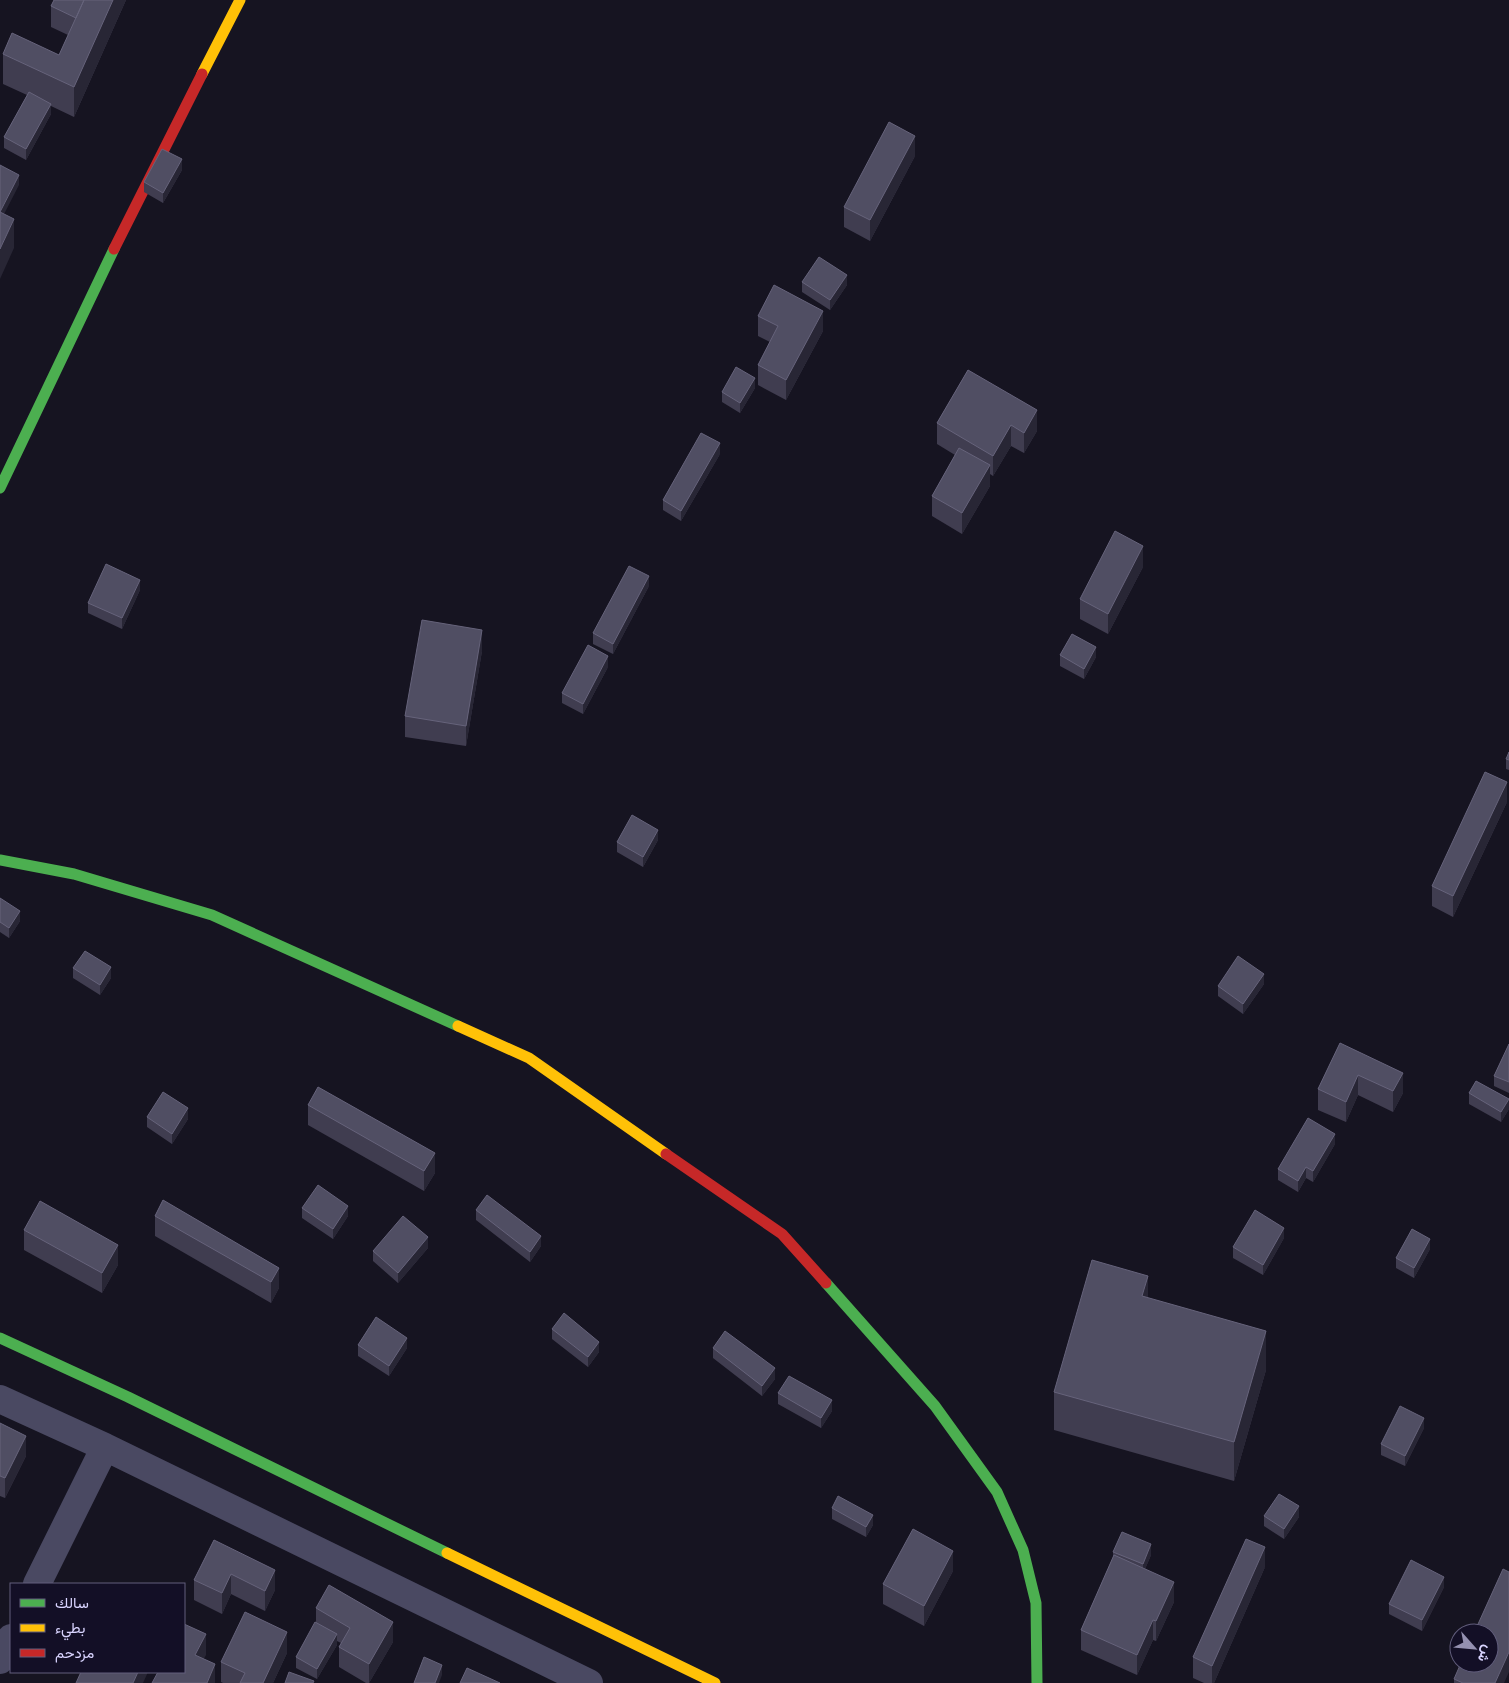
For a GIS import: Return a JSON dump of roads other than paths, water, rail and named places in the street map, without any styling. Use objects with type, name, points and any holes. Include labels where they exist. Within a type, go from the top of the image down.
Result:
[{"type":"street","points":[[0,488],[134,206],[240,0]]},
{"type":"street","points":[[0,860],[74,874],[212,915],[529,1058],[782,1234],[935,1406],[996,1492],[1023,1550],[1036,1603],[1036,1683]]},
{"type":"street","points":[[0,1338],[137,1401],[715,1683]]},
{"type":"street","points":[[0,1399],[105,1447],[589,1683]]},
{"type":"street","points":[[38,1583],[105,1447]]},
{"type":"street","points":[[0,1660],[10,1640]]}]
